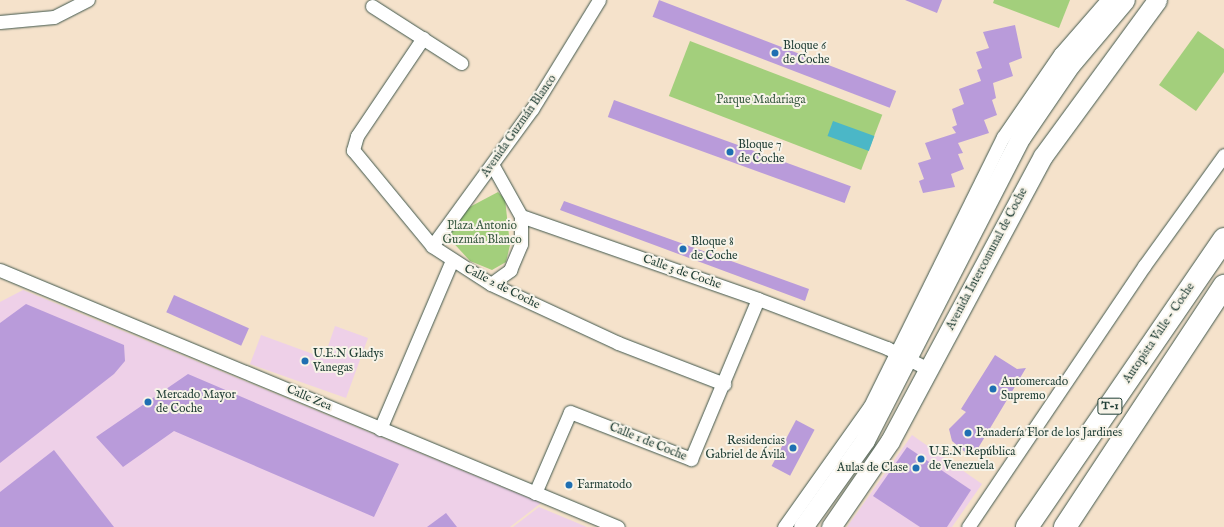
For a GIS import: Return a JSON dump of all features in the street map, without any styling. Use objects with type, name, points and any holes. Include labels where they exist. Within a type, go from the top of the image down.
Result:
[{"type":"highway","name":"Autopista Valle - Coche","points":[[1027,527],[1224,239]]},
{"type":"highway","name":"T-1","points":[[1065,527],[1224,286]]},
{"type":"main road","name":"Avenida Intercomunal de Coche","points":[[803,527],[840,478],[902,356],[1021,137],[1070,65],[1125,0]]},
{"type":"main road","name":"Avenida Intercomunal de Coche","points":[[831,527],[890,441],[930,370],[988,254],[1043,156],[1157,0]]},
{"type":"main road","points":[[875,408],[902,356]]},
{"type":"street","points":[[0,22],[54,16],[88,0]]},
{"type":"street","name":"Avenida Guzmán Blanco","points":[[432,246],[493,166],[553,77],[599,0]]},
{"type":"street","name":"Avenida Intercomunal de Coche","points":[[902,356],[1003,137],[1060,54],[1107,0]]},
{"type":"street","points":[[372,6],[461,63]]},
{"type":"street","name":"Calle 2 de Coche","points":[[423,38],[357,136],[353,150],[432,246],[491,284],[618,343],[724,384]]},
{"type":"street","points":[[968,527],[1144,266],[1224,155]]},
{"type":"street","points":[[491,284],[510,270],[521,244],[520,216],[493,166]]},
{"type":"street","name":"Calle 3 de Coche","points":[[520,216],[758,299],[902,356],[930,370]]},
{"type":"street","points":[[380,429],[452,260]]},
{"type":"street","name":"Calle Zea","points":[[0,270],[618,527]]},
{"type":"street","name":"Calle 1 de Coche","points":[[534,493],[570,412],[692,460],[758,299]]},
{"type":"street","name":"Avenida Intercomunal de Coche","points":[[784,527],[875,408]]},
{"type":"shaded area","name":"Mercado Mayor de Coche","points":[[23,290],[541,503],[510,527],[0,527],[0,302]]},
{"type":"shaded area","name":"U.E.N Gladys Vanegas","points":[[335,326],[368,338],[346,398],[250,364],[261,335],[324,358]]},
{"type":"shaded area","name":"U.E.N República de Venezuela","points":[[912,435],[982,484],[952,527],[847,527]]},
{"type":"shaded area","points":[[539,507],[587,527],[513,527]]},
{"type":"green space","points":[[994,0],[1070,0],[1059,28],[993,3]]},
{"type":"green space","points":[[1198,31],[1224,49],[1224,72],[1196,111],[1159,85]]},
{"type":"green space","name":"Parque Madariaga","points":[[690,41],[882,115],[861,170],[669,96]]},
{"type":"green space","name":"Plaza Antonio Guzmán Blanco","points":[[498,192],[505,199],[510,245],[506,262],[492,270],[470,261],[448,237],[464,210]]},
{"type":"water","points":[[833,121],[874,136],[869,151],[828,136]]},
{"type":"building","name":"Bloque 6 de Coche","points":[[659,0],[896,91],[890,108],[653,17]]},
{"type":"building","points":[[905,0],[942,0],[937,13]]},
{"type":"building","points":[[1015,25],[1022,58],[1009,63],[1013,76],[993,83],[996,98],[992,100],[997,115],[984,120],[989,133],[958,143],[963,153],[958,154],[964,169],[951,174],[955,187],[923,193],[919,181],[924,179],[918,163],[931,159],[925,143],[956,133],[952,127],[957,125],[952,109],[964,104],[959,89],[981,81],[977,70],[982,68],[976,52],[989,48],[983,32]]},
{"type":"building","name":"Bloque 7 de Coche","points":[[614,100],[851,186],[845,203],[608,117]]},
{"type":"building","name":"Bloque 8 de Coche","points":[[564,201],[809,289],[805,301],[560,210]]},
{"type":"building","points":[[174,295],[249,328],[241,346],[166,312]]},
{"type":"building","points":[[26,304],[124,345],[125,361],[114,374],[0,463],[0,323]]},
{"type":"building","name":"Automercado Supremo","points":[[995,355],[1017,369],[1026,368],[977,450],[965,452],[952,441],[949,429],[966,412],[961,409]]},
{"type":"building","points":[[188,374],[399,464],[374,517],[174,431],[123,467],[96,437]]},
{"type":"building","name":"Residencias Gabriel de Ávila","points":[[796,420],[815,430],[790,476],[772,466]]},
{"type":"building","name":"U.E.N República de Venezuela","points":[[907,447],[971,490],[947,527],[920,527],[873,496]]},
{"type":"building","points":[[54,450],[114,527],[0,527],[0,492]]},
{"type":"building","points":[[446,513],[457,527],[427,527]]},
{"type":"place","name":"Bloque 6 de Coche","points":[[775,53]]},
{"type":"place","name":"Bloque 7 de Coche","points":[[730,152]]},
{"type":"place","name":"Bloque 8 de Coche","points":[[683,249]]},
{"type":"place","name":"U.E.N Gladys Vanegas","points":[[305,361]]},
{"type":"place","name":"Automercado Supremo","points":[[993,389]]},
{"type":"place","name":"Mercado Mayor de Coche","points":[[148,402]]},
{"type":"place","name":"Panadería Flor de los Jardines","points":[[968,433]]},
{"type":"place","name":"Residencias Gabriel de Ávila","points":[[793,448]]},
{"type":"place","name":"U.E.N República de Venezuela","points":[[921,459]]},
{"type":"place","name":"Aulas de Clase","points":[[916,468]]},
{"type":"place","name":"Farmatodo","points":[[569,485]]}]
